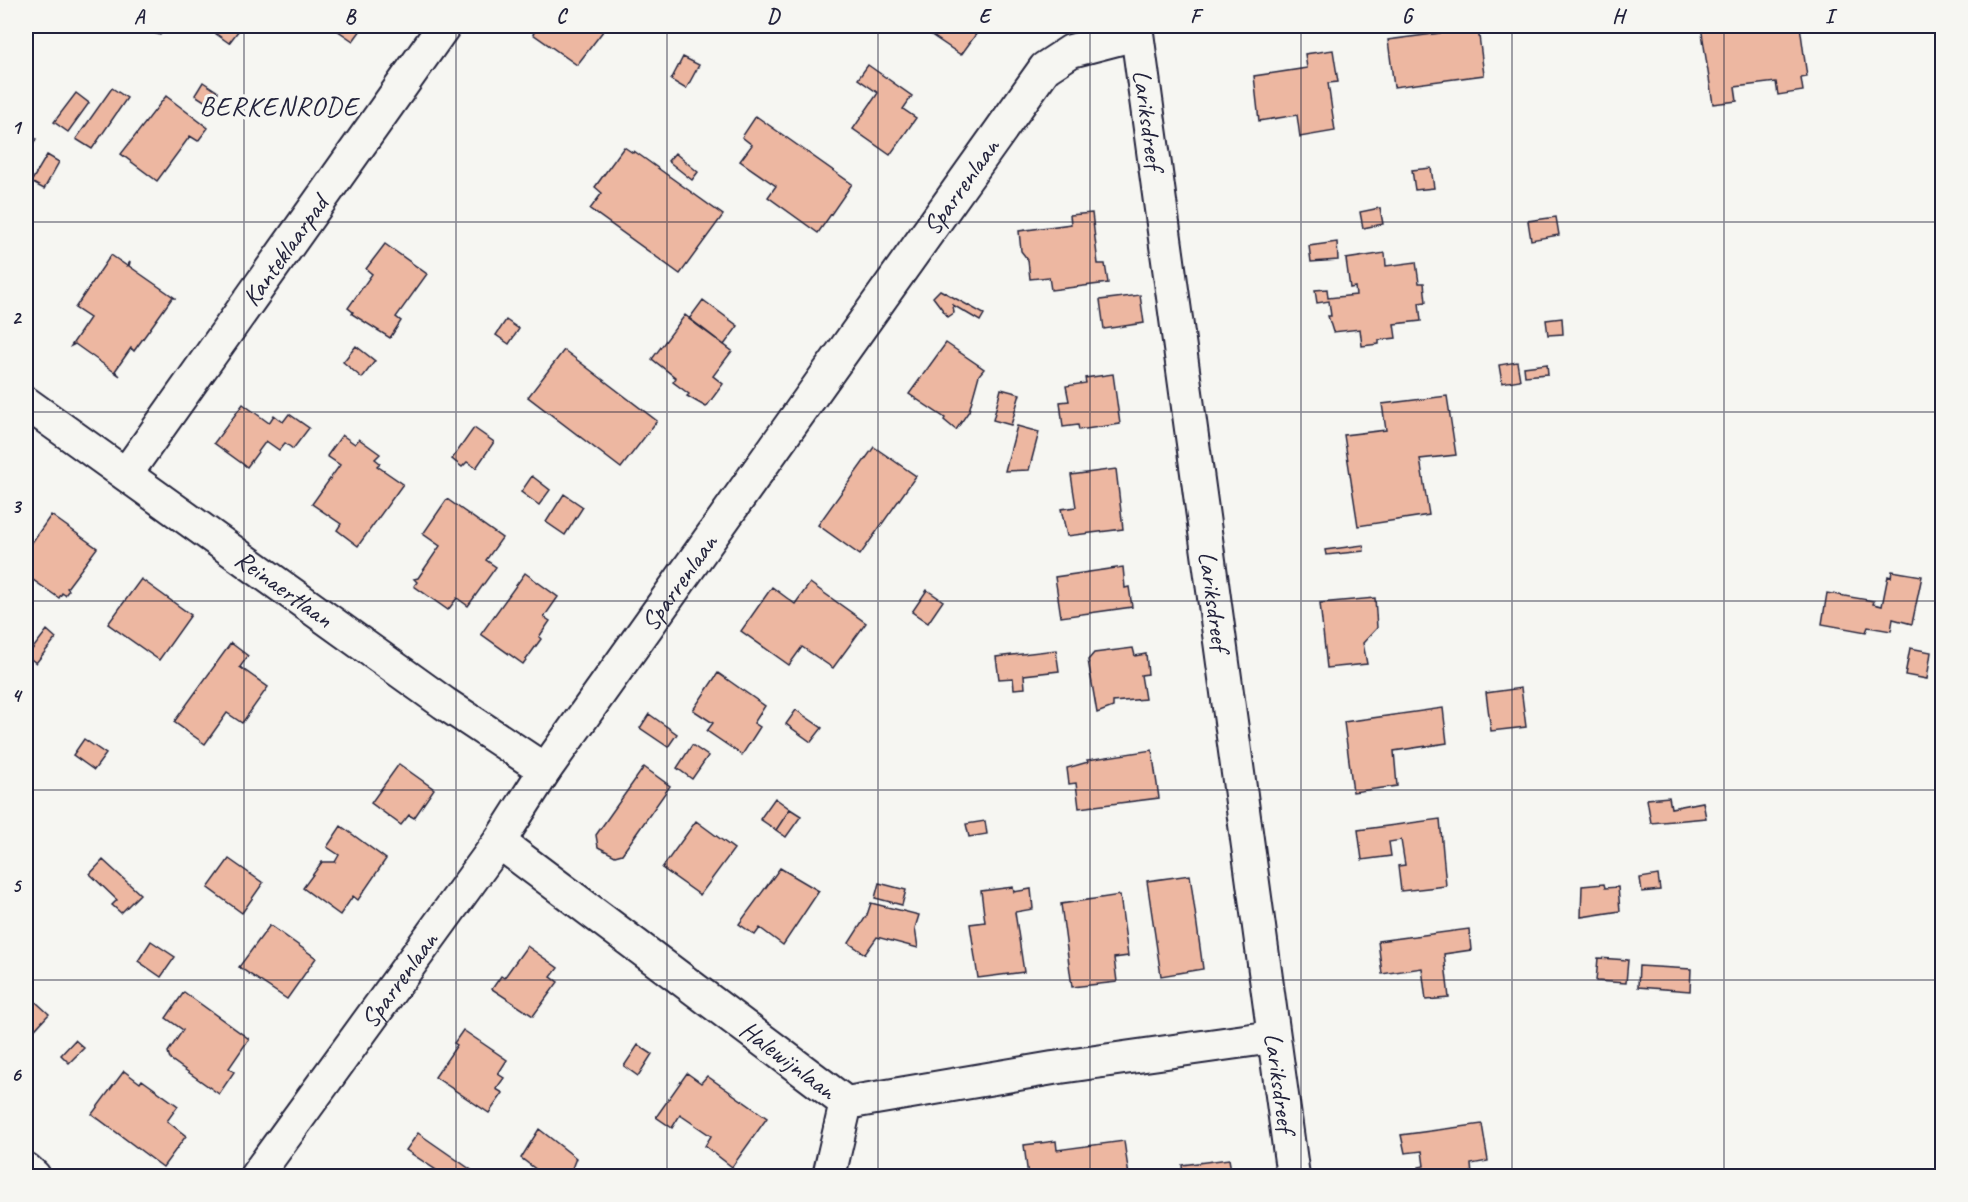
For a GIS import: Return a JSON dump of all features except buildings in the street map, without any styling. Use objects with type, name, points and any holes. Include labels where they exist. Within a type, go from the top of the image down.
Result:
[{"type":"street","name":"Kanteklaarpad","points":[[126,474],[444,26]]},
{"type":"street","name":"Sparrenlaan","points":[[256,1176],[499,842],[545,770],[1045,68],[1071,51],[1136,30]]},
{"type":"street","name":"Lariksdreef","points":[[1136,30],[1293,1176]]},
{"type":"street","name":"Reinaertlaan","points":[[26,403],[444,703],[545,770]]},
{"type":"street","name":"Halewijnlaan","points":[[499,842],[846,1103],[1053,1068],[1273,1037]]},
{"type":"street","points":[[829,1176],[846,1103]]},
{"type":"street","points":[[26,1169],[34,1176]]},
{"type":"district","name":"BERKENRODE","points":[[279,106]]}]
